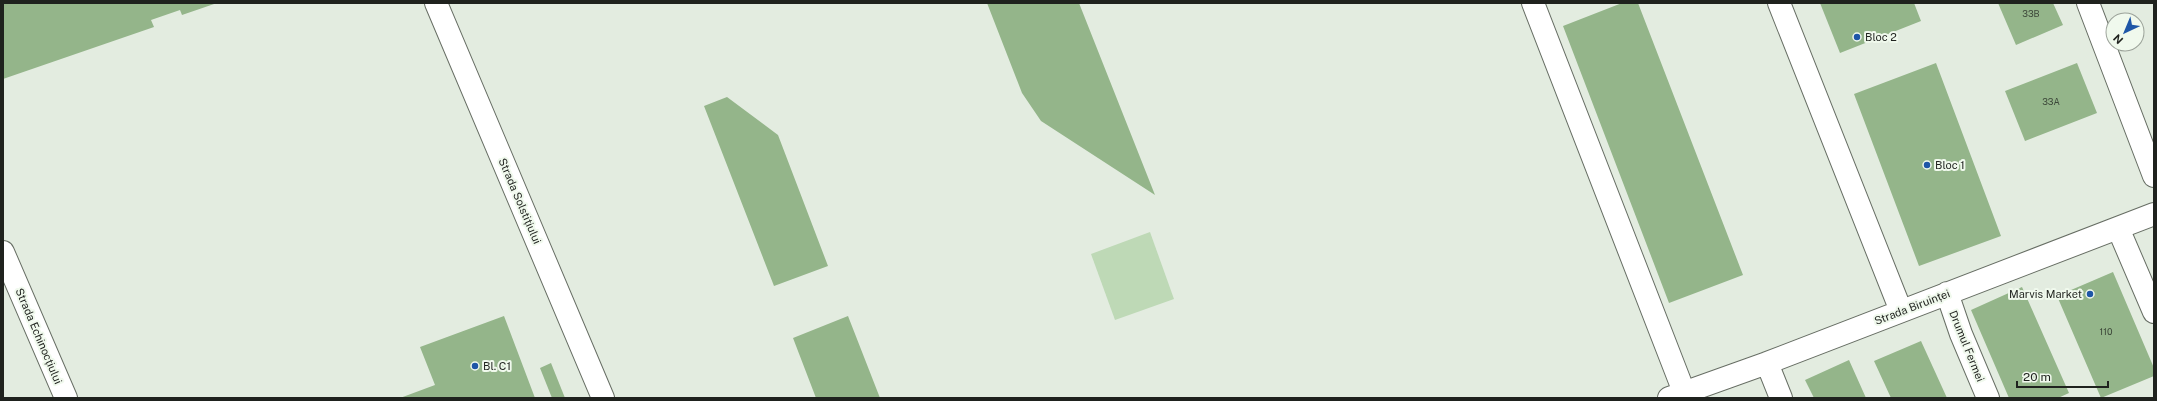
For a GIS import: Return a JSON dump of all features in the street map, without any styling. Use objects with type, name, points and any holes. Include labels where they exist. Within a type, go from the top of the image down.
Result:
[{"type":"street","name":"Strada Solstițiului","points":[[436,3],[604,398]]},
{"type":"street","points":[[1533,3],[1677,395]]},
{"type":"street","points":[[1779,3],[1901,311]]},
{"type":"street","points":[[2088,3],[2154,176]]},
{"type":"street","name":"Strada Biruinței","points":[[1677,395],[1767,363],[2154,214]]},
{"type":"street","points":[[2118,228],[2154,312]]},
{"type":"street","name":"Strada Echinocțiului","points":[[3,252],[66,398]]},
{"type":"street","name":"Drumul Fermei","points":[[1947,293],[1961,334],[1988,398]]},
{"type":"street","points":[[1767,363],[1781,398]]},
{"type":"green space","points":[[1150,232],[1174,299],[1115,320],[1091,254]]},
{"type":"building","points":[[3,3],[217,3],[182,15],[180,10],[151,20],[154,27],[3,79]]},
{"type":"building","points":[[987,3],[1079,3],[1155,195],[1041,121],[1022,93]]},
{"type":"building","points":[[1622,3],[1638,3],[1743,275],[1669,303],[1563,26]]},
{"type":"building","name":"Bloc 2","points":[[1820,3],[1914,3],[1921,21],[1840,53]]},
{"type":"building","points":[[1998,3],[2053,3],[2063,25],[2016,45]]},
{"type":"building","name":"Bloc 1","points":[[1936,63],[2001,236],[1919,266],[1854,94]]},
{"type":"building","points":[[2077,63],[2097,113],[2025,141],[2005,91]]},
{"type":"building","points":[[727,97],[778,135],[828,266],[774,286],[704,106]]},
{"type":"building","points":[[2113,272],[2154,368],[2154,376],[2101,398],[2057,296]]},
{"type":"building","points":[[2022,287],[2069,393],[2058,398],[2009,398],[1971,310]]},
{"type":"building","name":"Bl. C1","points":[[504,316],[535,398],[400,398],[435,385],[420,347]]},
{"type":"building","points":[[848,316],[880,398],[816,398],[793,338]]},
{"type":"building","points":[[1921,341],[1947,398],[1891,398],[1874,361]]},
{"type":"building","points":[[1849,360],[1866,398],[1814,398],[1805,380]]},
{"type":"building","points":[[551,363],[565,398],[552,398],[540,368]]},
{"type":"place","name":"Bloc 2","points":[[1857,37]]},
{"type":"place","name":"Bloc 1","points":[[1927,165]]},
{"type":"place","name":"Marvis Market","points":[[2090,294]]},
{"type":"place","name":"Bl. C1","points":[[475,366]]}]
